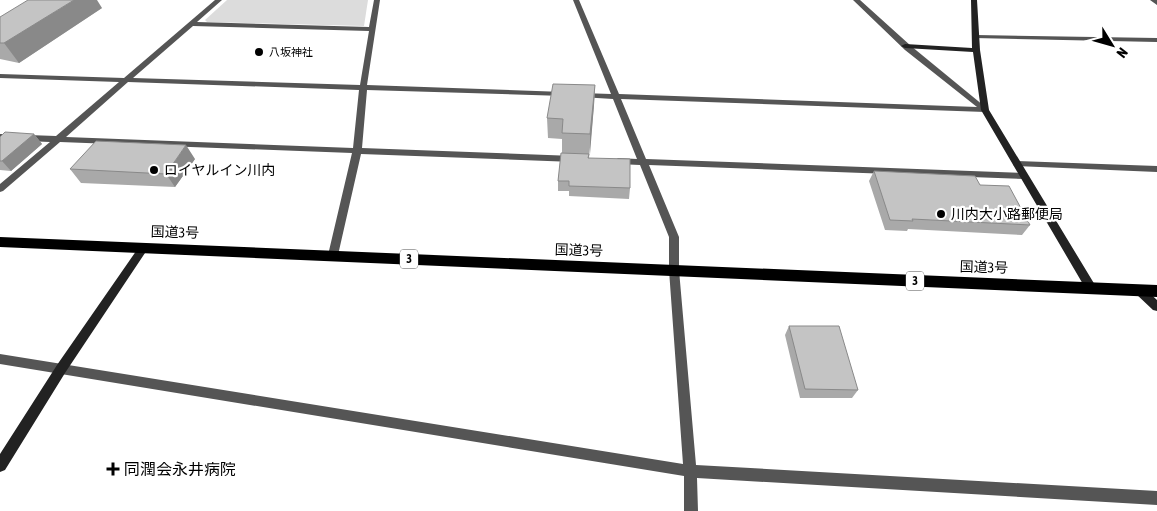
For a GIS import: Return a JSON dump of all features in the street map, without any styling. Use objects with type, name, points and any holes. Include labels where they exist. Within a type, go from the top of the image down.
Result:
[{"type":"highway","name":"国道3号","points":[[0,242],[1157,291]]},
{"type":"street","points":[[0,189],[219,0]]},
{"type":"street","points":[[333,255],[357,151],[362,89],[377,0]]},
{"type":"street","points":[[576,0],[674,237],[674,270],[690,471],[691,511]]},
{"type":"street","points":[[856,0],[906,47],[985,110],[1091,288]]},
{"type":"street","points":[[974,0],[976,50],[985,110]]},
{"type":"street","points":[[1153,0],[1157,3]]},
{"type":"street","points":[[190,24],[372,29]]},
{"type":"street","points":[[976,37],[1157,40]]},
{"type":"street","points":[[906,47],[976,50]]},
{"type":"street","points":[[0,76],[985,110]]},
{"type":"street","points":[[0,137],[584,160]]},
{"type":"street","points":[[604,160],[1024,176]]},
{"type":"street","points":[[1017,164],[1157,169]]},
{"type":"street","points":[[0,466],[61,369],[144,247]]},
{"type":"street","points":[[1138,290],[1157,307]]},
{"type":"street","points":[[0,360],[690,471],[1157,498]]},
{"type":"shaded area","points":[[227,0],[368,0],[364,26],[207,22],[205,20]]},
{"type":"building","points":[[28,0],[74,0],[4,43],[0,43],[0,17]]},
{"type":"building","points":[[553,84],[595,85],[590,134],[562,133],[563,119],[547,118]]},
{"type":"building","points":[[5,132],[34,134],[0,161],[0,137]]},
{"type":"building","points":[[96,141],[186,145],[166,174],[70,169]]},
{"type":"building","points":[[561,153],[589,154],[588,158],[630,159],[630,188],[569,186],[569,181],[558,181]]},
{"type":"building","points":[[874,171],[975,176],[980,185],[1009,186],[1030,225],[912,219],[913,221],[890,220]]},
{"type":"building","points":[[789,326],[839,326],[858,390],[805,389]]},
{"type":"place","name":"八坂神社","points":[[259,52]]},
{"type":"place","name":"ロイヤルイン川内","points":[[154,170]]},
{"type":"place","name":"川内大小路郵便局","points":[[941,214]]},
{"type":"place","name":"同潤会永井病院","points":[[113,469]]}]
